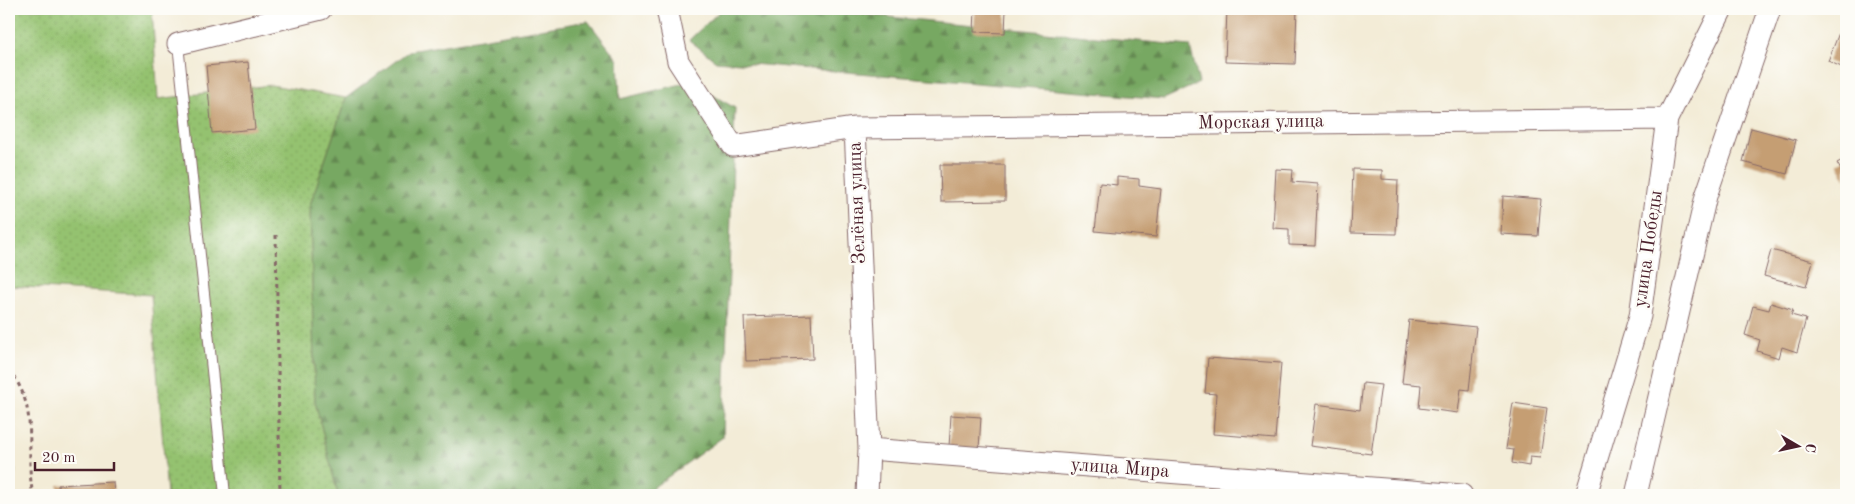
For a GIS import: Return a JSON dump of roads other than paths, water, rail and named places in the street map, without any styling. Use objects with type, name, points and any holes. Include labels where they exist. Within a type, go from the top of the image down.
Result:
[{"type":"street","points":[[178,44],[320,9]]},
{"type":"street","name":"Зелёная улица","points":[[667,9],[678,61],[733,146],[855,128],[869,449],[867,495]]},
{"type":"street","name":"улица Победы","points":[[1586,495],[1640,316],[1666,118],[1722,9]]},
{"type":"street","points":[[1636,495],[1706,196],[1770,9]]},
{"type":"street","name":"Морская улица","points":[[855,128],[1666,118]]},
{"type":"street","name":"улица Мира","points":[[869,449],[1462,495]]},
{"type":"lane","points":[[178,44],[225,495]]}]
